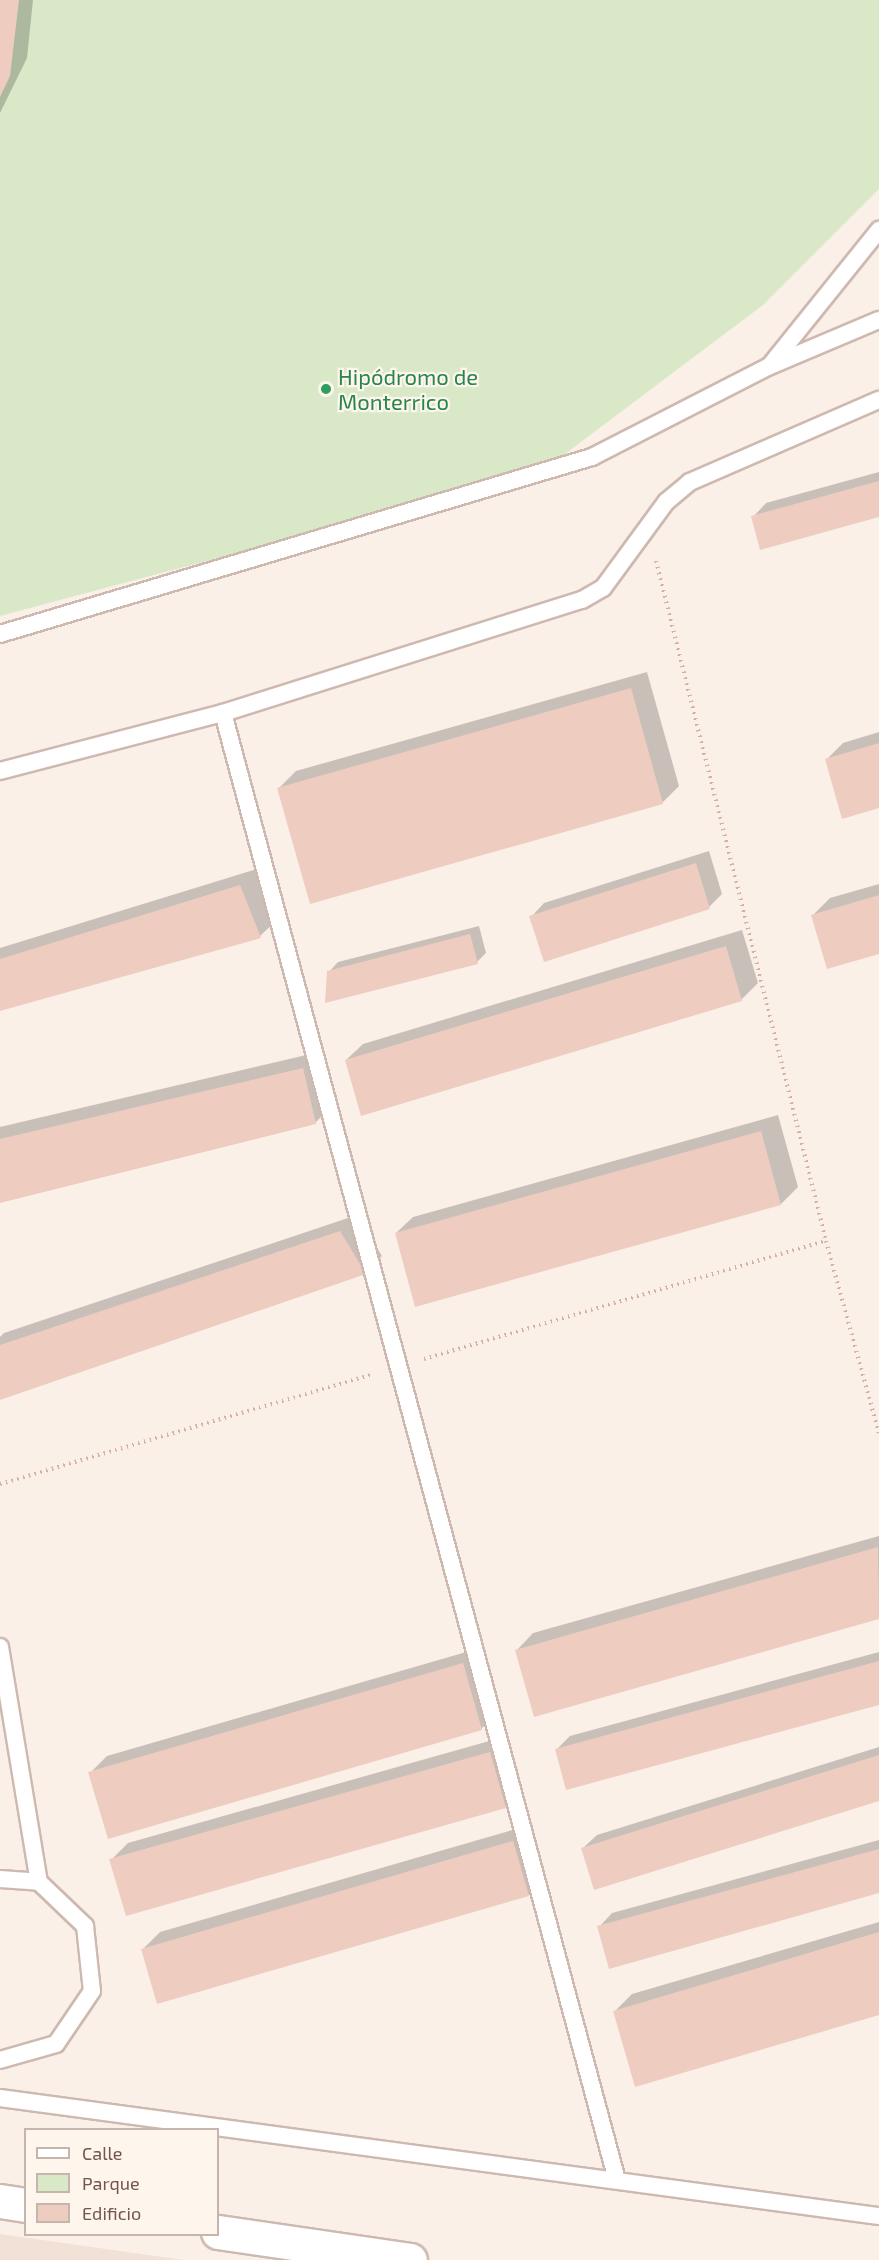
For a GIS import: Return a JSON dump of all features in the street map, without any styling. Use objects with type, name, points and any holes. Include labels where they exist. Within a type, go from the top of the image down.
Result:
[{"type":"street","points":[[0,2201],[24,2205]]},
{"type":"street","points":[[219,2232],[410,2260]]},
{"type":"lane","points":[[770,366],[879,230]]},
{"type":"lane","points":[[0,634],[592,458],[770,366],[879,320]]},
{"type":"lane","points":[[0,771],[223,713],[582,600],[603,588],[649,531],[666,502],[690,482],[879,400]]},
{"type":"lane","points":[[223,713],[617,2180]]},
{"type":"lane","points":[[0,1647],[39,1882],[85,1926],[92,1991],[56,2044],[0,2060]]},
{"type":"lane","points":[[0,1880],[39,1882]]},
{"type":"lane","points":[[0,2098],[879,2217]]},
{"type":"path","points":[[649,531],[825,1241],[879,1433]]},
{"type":"shaded area","points":[[0,2234],[184,2260],[0,2260]]},
{"type":"green space","name":"Hipódromo de Monterrico","points":[[0,0],[879,0],[879,189],[763,305],[541,472],[0,616]]},
{"type":"building","points":[[0,0],[19,0],[10,76],[0,97]]},
{"type":"building","points":[[879,481],[879,517],[760,550],[751,516]]},
{"type":"building","points":[[631,688],[663,804],[310,904],[277,788]]},
{"type":"building","points":[[879,743],[879,808],[842,819],[825,759]]},
{"type":"building","points":[[696,863],[710,909],[544,962],[529,916]]},
{"type":"building","points":[[240,885],[261,938],[0,1011],[0,959]]},
{"type":"building","points":[[879,895],[879,954],[827,969],[811,915]]},
{"type":"building","points":[[470,934],[478,964],[325,1003],[327,971]]},
{"type":"building","points":[[726,946],[742,1001],[361,1116],[345,1060]]},
{"type":"building","points":[[303,1068],[316,1124],[0,1203],[0,1139]]},
{"type":"building","points":[[761,1131],[781,1205],[415,1307],[395,1233]]},
{"type":"building","points":[[340,1231],[366,1274],[0,1400],[0,1345]]},
{"type":"building","points":[[878,1547],[879,1619],[534,1717],[515,1650]]},
{"type":"building","points":[[879,1661],[879,1705],[566,1790],[555,1749]]},
{"type":"building","points":[[463,1663],[482,1730],[108,1839],[88,1772]]},
{"type":"building","points":[[490,1752],[506,1808],[126,1916],[109,1859]]},
{"type":"building","points":[[879,1755],[879,1801],[594,1890],[581,1848]]},
{"type":"building","points":[[513,1841],[529,1896],[157,2004],[141,1949]]},
{"type":"building","points":[[879,1849],[879,1893],[609,1969],[597,1926]]},
{"type":"building","points":[[879,1932],[879,2015],[635,2087],[613,2011]]},
{"type":"place","name":"Hipódromo de Monterrico","points":[[326,389]]}]
